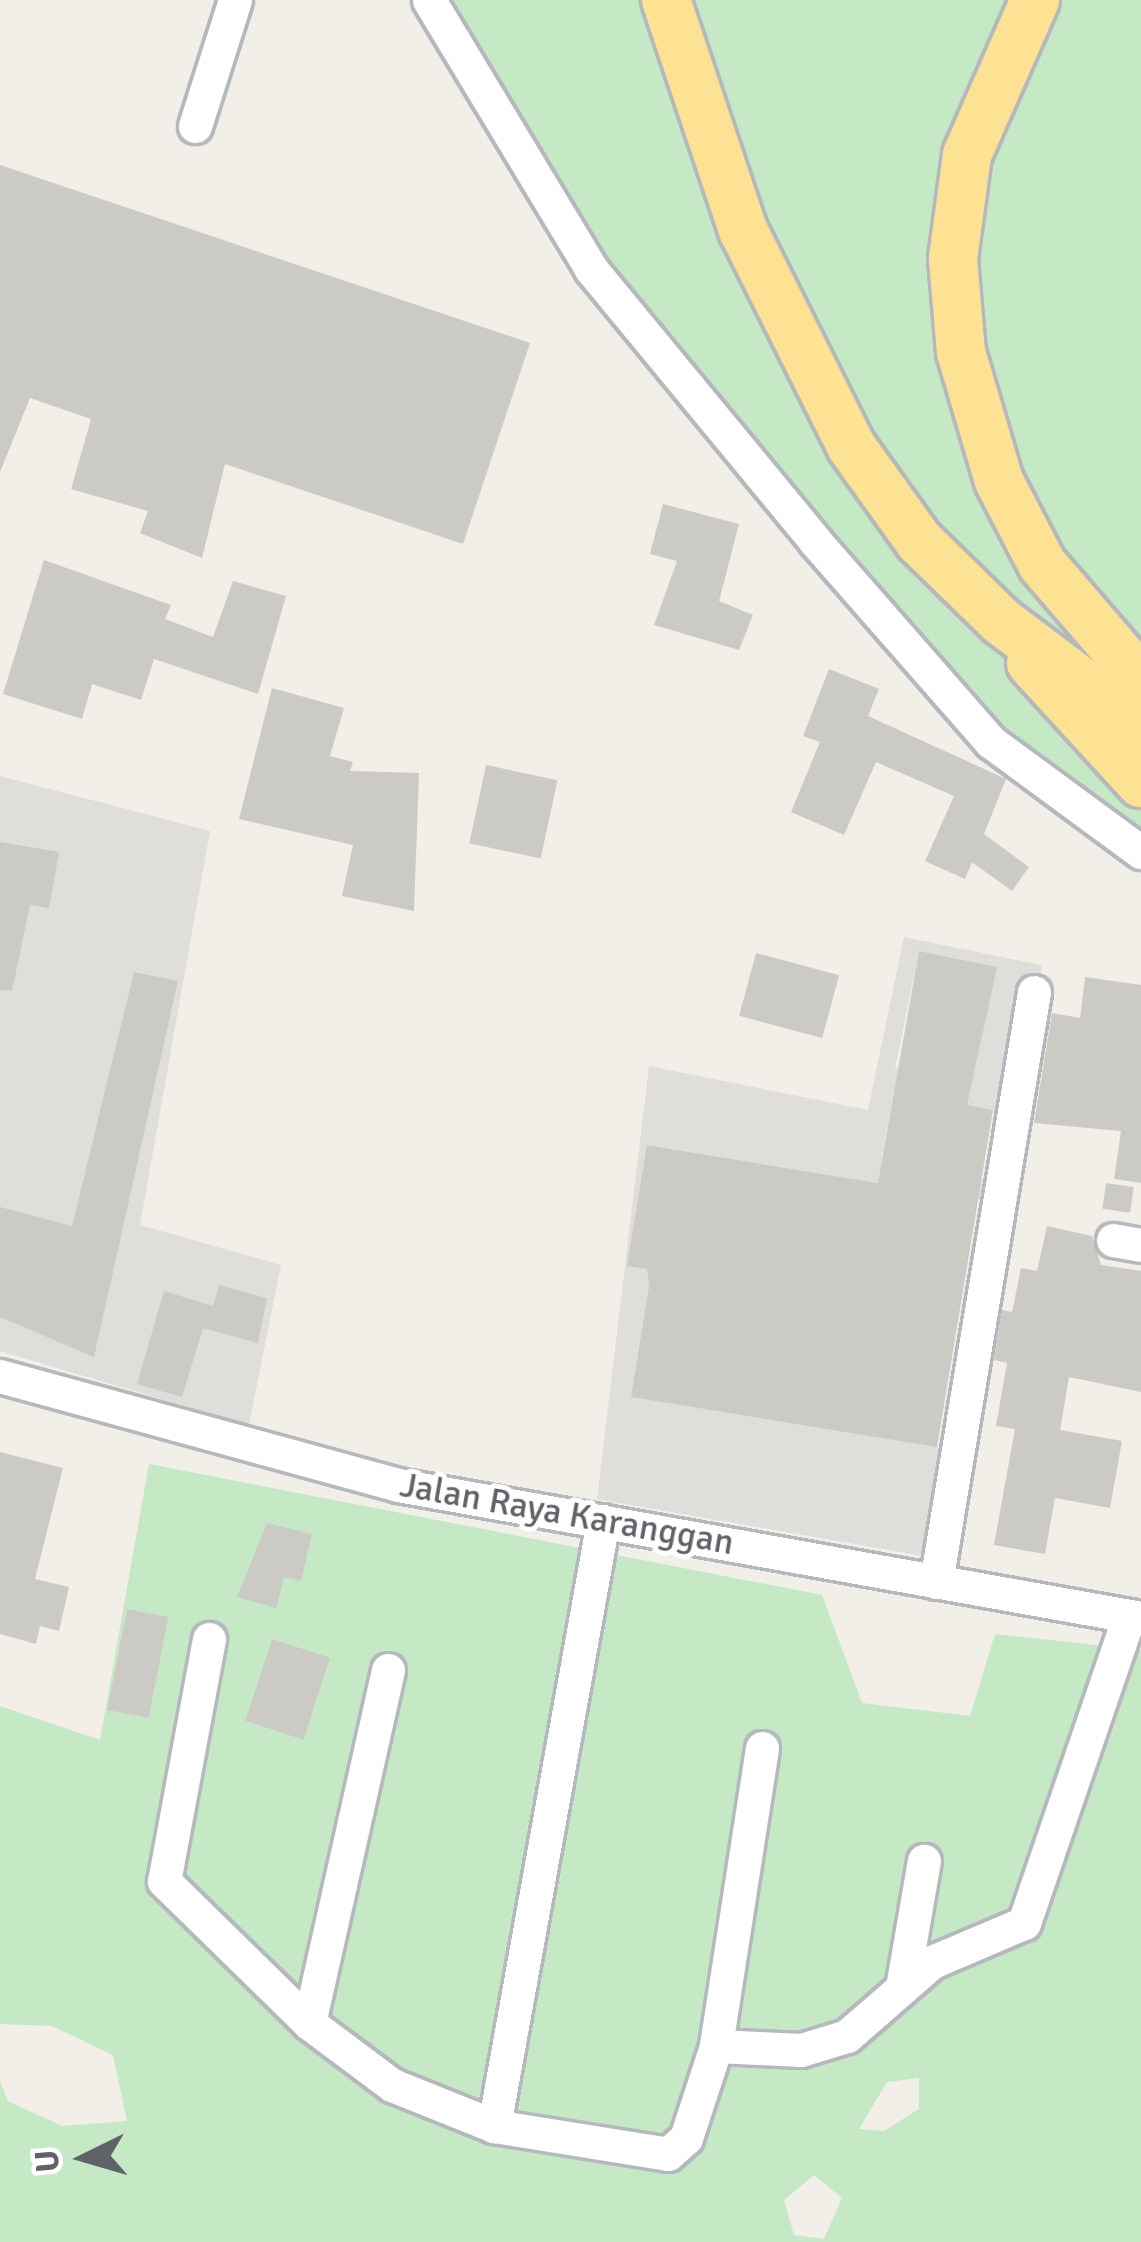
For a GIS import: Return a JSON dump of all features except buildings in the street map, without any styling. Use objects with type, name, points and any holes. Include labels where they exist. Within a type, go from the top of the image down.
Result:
[{"type":"highway","points":[[666,0],[792,342],[919,541],[1000,621],[1141,727]]},
{"type":"highway","points":[[1035,0],[968,155],[953,259],[961,352],[999,481],[1042,564],[1141,679]]},
{"type":"highway","points":[[1000,621],[1068,715],[1141,783]]},
{"type":"street","points":[[195,126],[235,0]]},
{"type":"street","points":[[429,0],[591,268],[814,541],[991,742],[1141,852]]},
{"type":"street","points":[[936,1582],[1034,992]]},
{"type":"street","name":"Jalan Raya Karanggan","points":[[0,1376],[398,1485],[1135,1617]]},
{"type":"street","points":[[494,2126],[603,1521]]},
{"type":"street","points":[[716,2046],[801,2050],[847,2036],[903,1982],[1024,1923],[1135,1617]]},
{"type":"street","points":[[209,1639],[164,1881],[309,2023],[392,2085],[494,2126],[668,2153],[686,2138],[716,2046],[762,1748]]},
{"type":"street","points":[[309,2023],[388,1670]]},
{"type":"street","points":[[903,1982],[924,1862]]},
{"type":"shaded area","points":[[0,776],[210,831],[140,1225],[281,1265],[249,1425],[0,1351]]},
{"type":"shaded area","points":[[904,937],[1042,965],[946,1560],[597,1499],[649,1066],[868,1110]],"holes":[[[919,951],[996,967],[971,1084],[895,1068]],[[894,1093],[941,1101],[929,1166],[882,1157]],[[951,1102],[1002,1112],[989,1181],[938,1171]],[[648,1145],[981,1200],[941,1447],[631,1397],[649,1286],[647,1269],[628,1265]]]},
{"type":"green space","points":[[430,0],[1141,0],[1141,852],[991,742],[591,269]]},
{"type":"green space","points":[[149,1464],[822,1595],[862,1703],[970,1716],[995,1634],[1141,1650],[1141,2242],[0,2242],[0,2082],[8,2101],[62,2126],[127,2121],[113,2055],[52,2026],[0,2024],[0,1706],[100,1740]],"holes":[[[919,2078],[919,2109],[884,2131],[859,2129],[887,2082]],[[814,2175],[842,2198],[824,2239],[794,2235],[784,2200]]]}]
